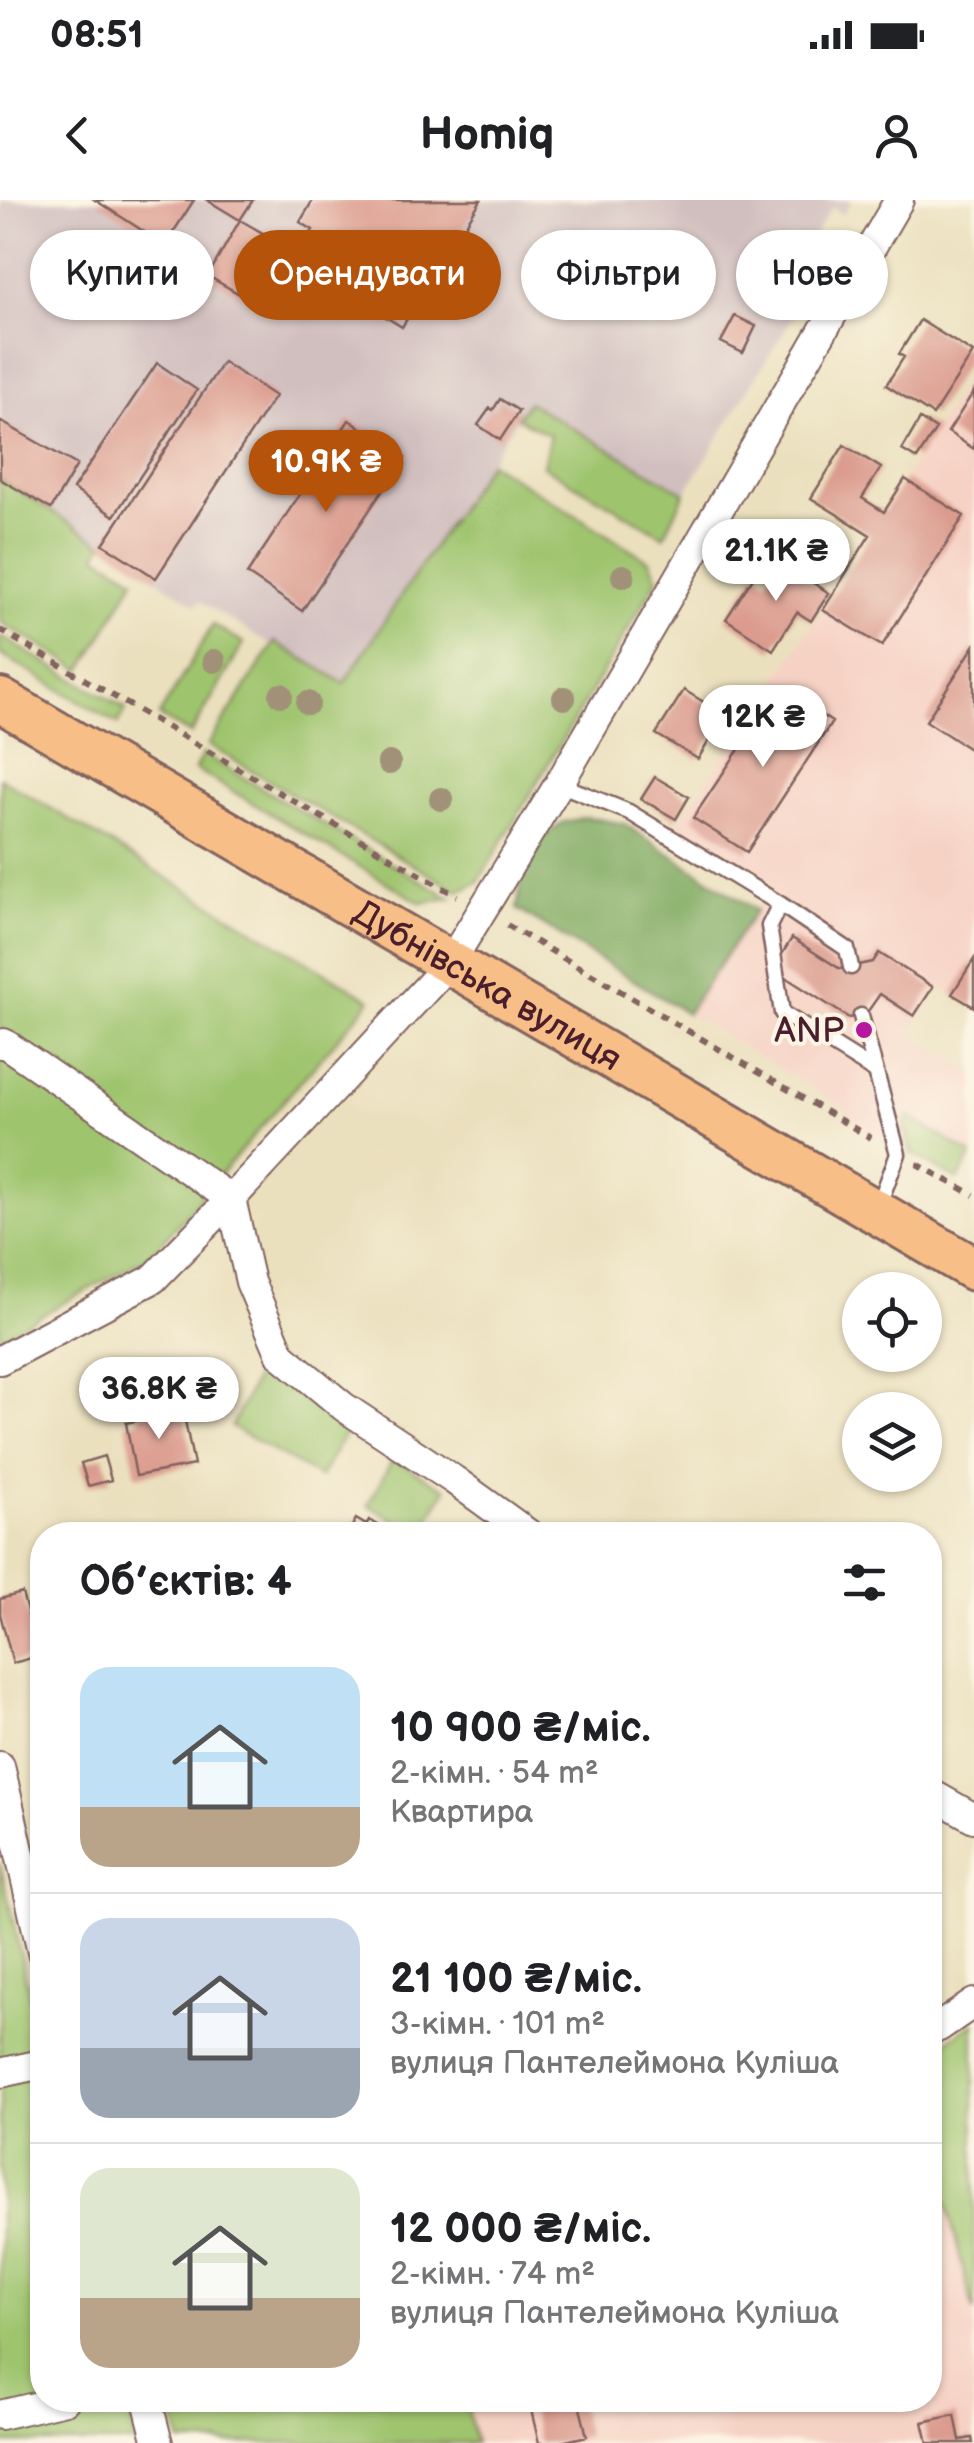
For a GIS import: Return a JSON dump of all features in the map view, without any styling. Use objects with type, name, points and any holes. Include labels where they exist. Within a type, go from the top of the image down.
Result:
[{"type":"main road","name":"Дубнівська вулиця","points":[[0,700],[974,1269]]},
{"type":"street","points":[[0,1360],[153,1279],[450,962],[559,784],[899,200]]},
{"type":"street","points":[[0,1044],[231,1199],[250,1282],[281,1356],[344,1407],[512,1522]]},
{"type":"street","points":[[0,1766],[30,1899]]},
{"type":"street","points":[[942,1800],[974,1818]]},
{"type":"street","points":[[942,2025],[974,2002]]},
{"type":"street","points":[[0,2073],[30,2067]]},
{"type":"street","points":[[0,2415],[30,2408]]},
{"type":"street","points":[[150,2412],[158,2443]]},
{"type":"lane","points":[[559,784],[628,812],[780,904],[847,949],[851,966]]},
{"type":"lane","points":[[780,904],[769,926],[782,1013],[876,1072]]},
{"type":"lane","points":[[861,1016],[898,1154],[876,1213]]},
{"type":"path","points":[[0,630],[974,1195]]},
{"type":"shaded area","points":[[4,200],[852,200],[843,214],[832,207],[818,230],[736,230],[736,320],[791,320],[685,493],[528,402],[344,683],[275,642],[272,646],[200,601],[196,605],[0,479],[0,206]]},
{"type":"shaded area","points":[[974,367],[974,1007],[938,986],[909,1033],[974,1073],[974,1154],[958,1180],[849,1119],[847,1109],[687,1013],[773,884],[677,825],[823,610]]},
{"type":"shaded area","points":[[942,2187],[974,2313],[974,2443],[475,2443],[469,2412],[942,2412]]},
{"type":"green space","points":[[528,402],[685,493],[664,536],[543,466],[550,435],[517,418]]},
{"type":"green space","points":[[489,462],[650,561],[658,579],[478,882],[458,891],[208,745],[275,642],[344,683]]},
{"type":"green space","points":[[0,479],[103,544],[97,555],[135,579],[82,670],[0,622]]},
{"type":"green space","points":[[213,625],[244,643],[191,734],[159,716]]},
{"type":"green space","points":[[0,636],[126,709],[118,724],[0,654]]},
{"type":"green space","points":[[203,754],[451,898],[421,903],[195,769]]},
{"type":"green space","points":[[0,778],[371,1000],[151,1255],[0,1338]]},
{"type":"green space","points":[[586,817],[624,824],[756,910],[687,1013],[517,909],[522,875],[541,839],[562,823]]},
{"type":"green space","points":[[908,1116],[972,1155],[958,1180],[911,1153],[904,1125]]},
{"type":"green space","points":[[264,1361],[348,1428],[320,1477],[231,1427]]},
{"type":"green space","points":[[393,1459],[446,1489],[427,1522],[398,1522],[368,1505]]},
{"type":"green space","points":[[0,1862],[30,1997],[30,2412],[129,2412],[137,2443],[0,2443]]},
{"type":"green space","points":[[974,2023],[974,2313],[942,2185],[942,2044]]},
{"type":"green space","points":[[174,2412],[469,2412],[475,2443],[181,2443]]},
{"type":"building","points":[[95,200],[194,200],[175,230],[142,230]]},
{"type":"building","points":[[207,200],[253,200],[240,220]]},
{"type":"building","points":[[313,200],[481,200],[462,230],[313,230],[300,222]]},
{"type":"building","points":[[240,220],[258,230],[234,230]]},
{"type":"building","points":[[234,230],[234,291],[214,279],[214,266]]},
{"type":"building","points":[[735,316],[736,320],[756,326],[743,353],[721,342]]},
{"type":"building","points":[[920,320],[973,353],[933,415],[886,385]]},
{"type":"building","points":[[223,362],[275,396],[156,578],[103,544]]},
{"type":"building","points":[[157,363],[197,390],[114,516],[73,489]]},
{"type":"building","points":[[974,391],[974,449],[948,432]]},
{"type":"building","points":[[500,399],[519,411],[500,440],[478,425]]},
{"type":"building","points":[[920,419],[936,429],[917,459],[902,450]]},
{"type":"building","points":[[349,420],[405,457],[302,611],[247,574]]},
{"type":"building","points":[[0,421],[77,465],[51,509],[0,479]]},
{"type":"building","points":[[844,445],[881,468],[862,498],[884,512],[905,479],[964,516],[882,646],[823,610],[870,535],[811,498]]},
{"type":"building","points":[[779,561],[829,593],[811,621],[797,612],[773,650],[726,619],[756,573],[767,580]]},
{"type":"building","points":[[974,646],[974,752],[926,721]]},
{"type":"building","points":[[780,688],[832,722],[747,852],[693,818]]},
{"type":"building","points":[[684,690],[725,715],[698,759],[656,734]]},
{"type":"building","points":[[655,777],[689,797],[676,819],[641,799]]},
{"type":"building","points":[[792,938],[840,969],[873,962],[879,953],[933,987],[914,1016],[880,994],[866,1014],[849,1018],[782,975],[779,959]]},
{"type":"building","points":[[974,959],[974,1007],[952,994]]},
{"type":"building","points":[[166,1407],[167,1414],[183,1411],[194,1465],[136,1476],[126,1423],[140,1420],[139,1413]]},
{"type":"building","points":[[104,1456],[111,1480],[88,1486],[81,1463]]},
{"type":"building","points":[[22,1593],[30,1623],[30,1658],[13,1663],[0,1599]]},
{"type":"building","points":[[531,2412],[581,2412],[587,2436],[539,2443]]},
{"type":"building","points":[[955,2415],[960,2440],[972,2438],[973,2443],[928,2443],[923,2422]]},
{"type":"place","name":"ANP","points":[[864,1030]]}]
